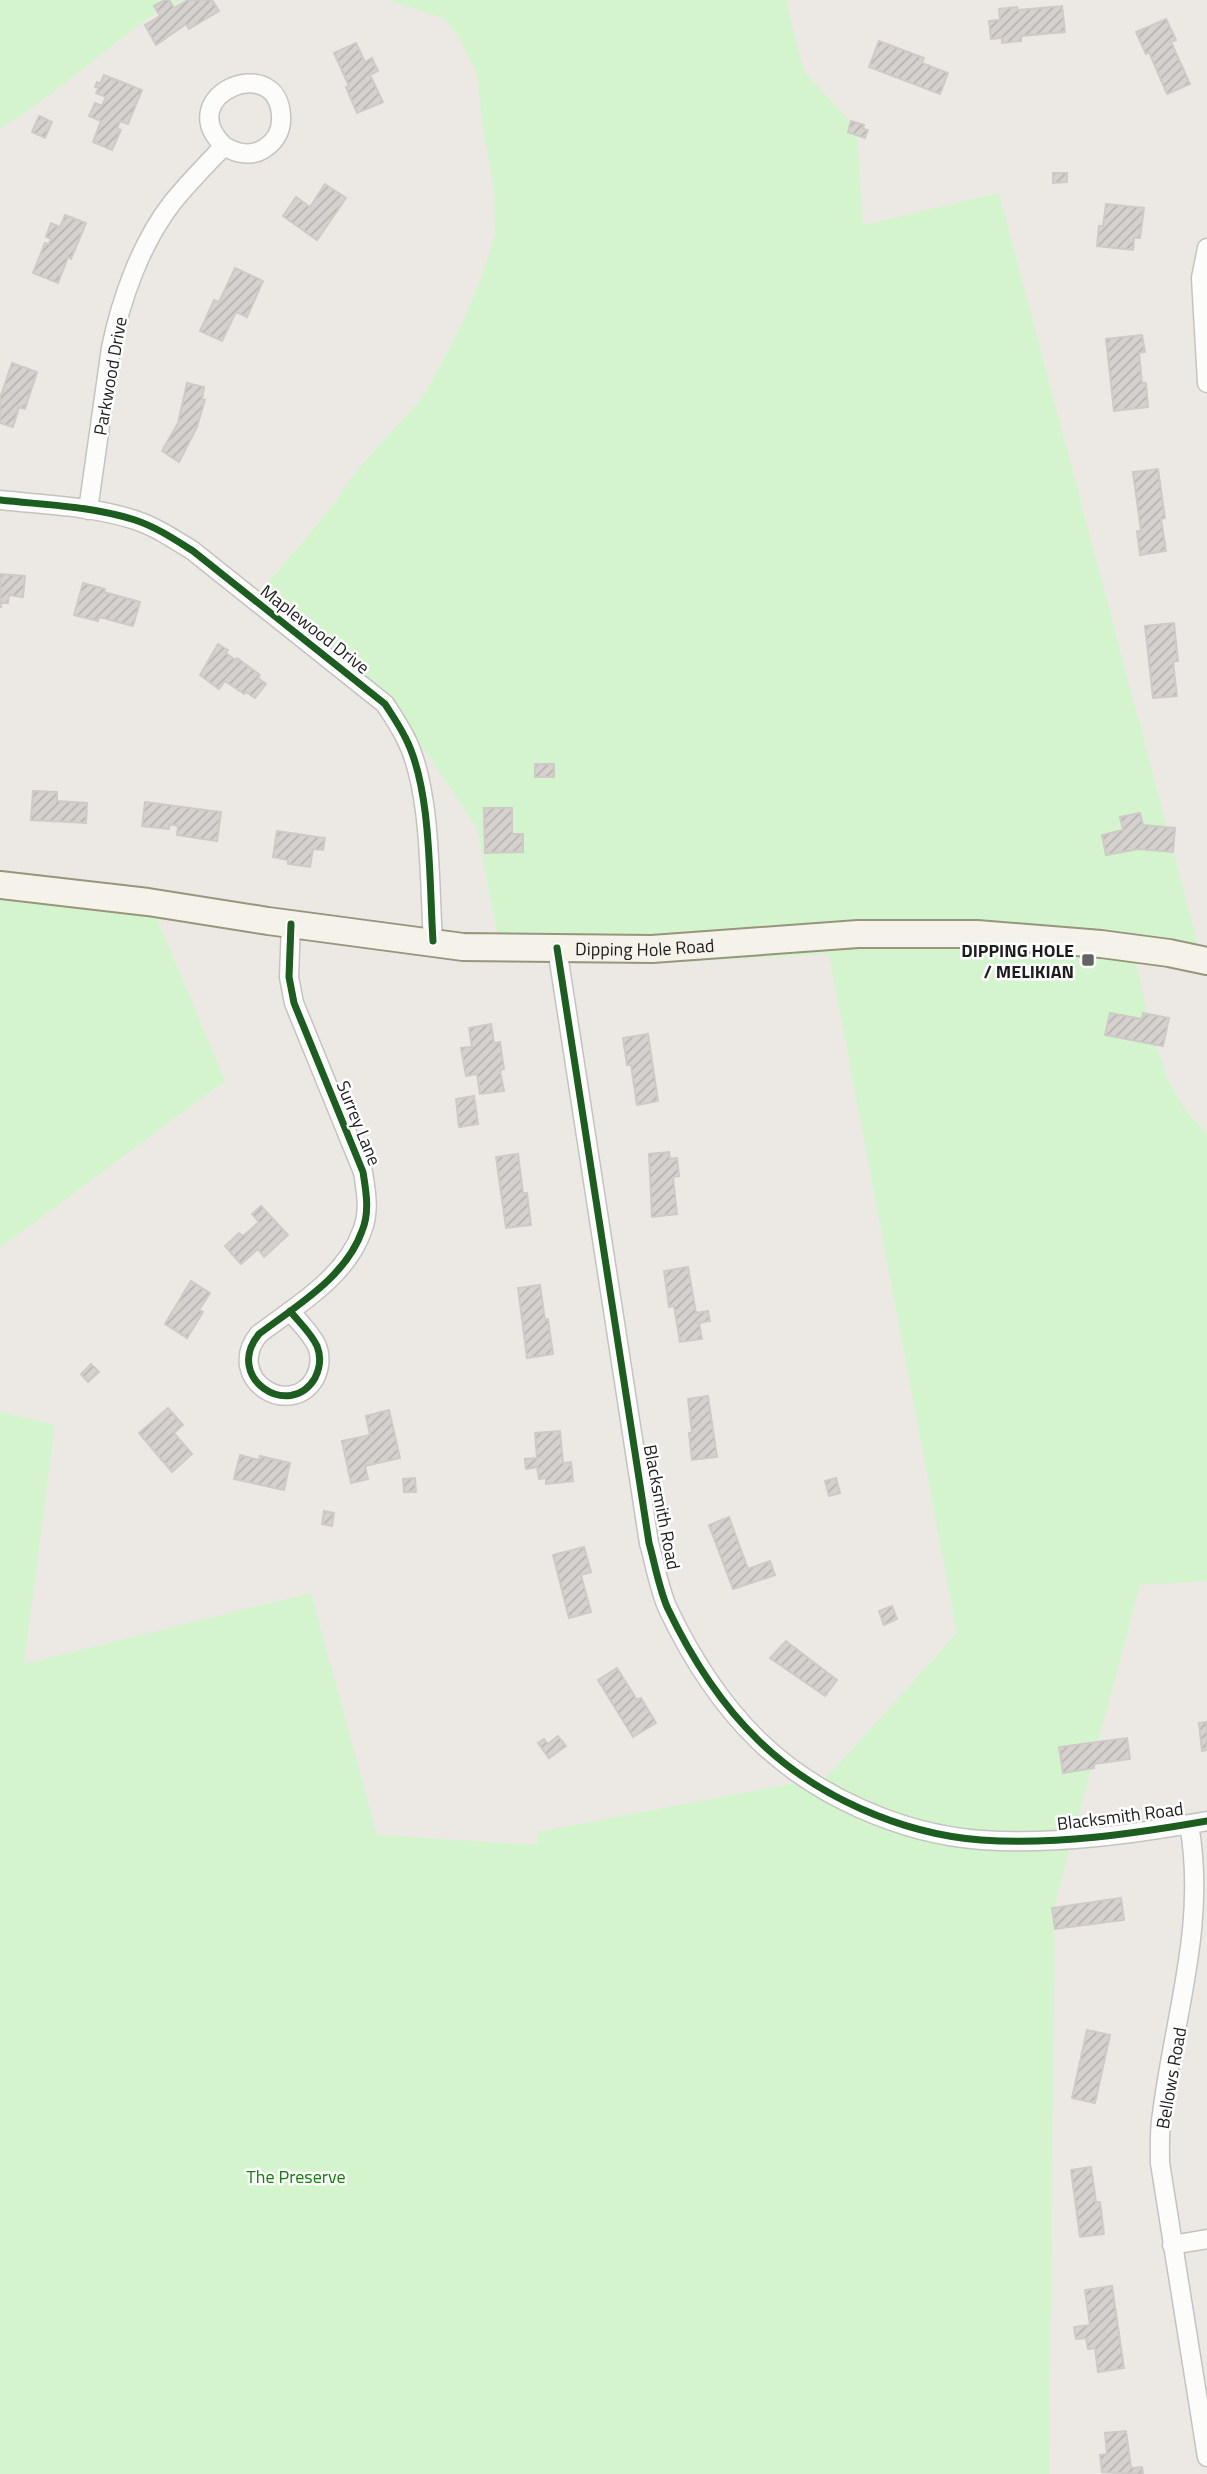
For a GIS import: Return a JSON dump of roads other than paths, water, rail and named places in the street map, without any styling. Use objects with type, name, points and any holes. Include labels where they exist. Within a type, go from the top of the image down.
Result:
[{"type":"main road","name":"Dipping Hole Road","points":[[0,885],[148,902],[463,947],[652,949],[833,935],[977,934],[1101,944],[1207,961]]},
{"type":"street","points":[[251,83],[264,88],[275,98],[281,111],[281,125],[275,138],[265,148],[251,153],[237,153],[224,146],[215,135],[210,122],[212,107],[219,95],[237,84],[251,83]]},
{"type":"street","name":"Parkwood Drive","points":[[88,510],[111,348],[124,301],[146,247],[170,205],[224,146]]},
{"type":"street","points":[[1207,248],[1202,278],[1207,383]]},
{"type":"street","name":"Maplewood Drive","points":[[0,500],[88,510],[136,520],[162,532],[193,551],[385,704],[406,738],[419,775],[424,806],[433,941]]},
{"type":"street","name":"Surrey Lane","points":[[290,1311],[317,1346],[318,1369],[312,1382],[300,1392],[277,1395],[263,1389],[253,1377],[250,1370],[251,1347],[260,1334],[335,1273],[354,1249],[363,1230],[366,1212],[363,1172],[294,1003],[289,977],[291,924]]},
{"type":"street","name":"Blacksmith Road","points":[[557,948],[649,1543],[667,1607],[723,1700],[758,1740],[804,1776],[854,1805],[910,1828],[979,1840],[1069,1840],[1198,1822]]},
{"type":"street","name":"Bellows Road","points":[[1198,1822],[1199,1924],[1192,1977],[1170,2070],[1160,2132],[1161,2180],[1207,2457]]},
{"type":"street","points":[[1172,2245],[1207,2239]]},
{"type":"place","name":"DIPPING HOLE / MELIKIAN","points":[[1088,960]]},
{"type":"park label","name":"The Preserve","points":[[296,2176]]}]
